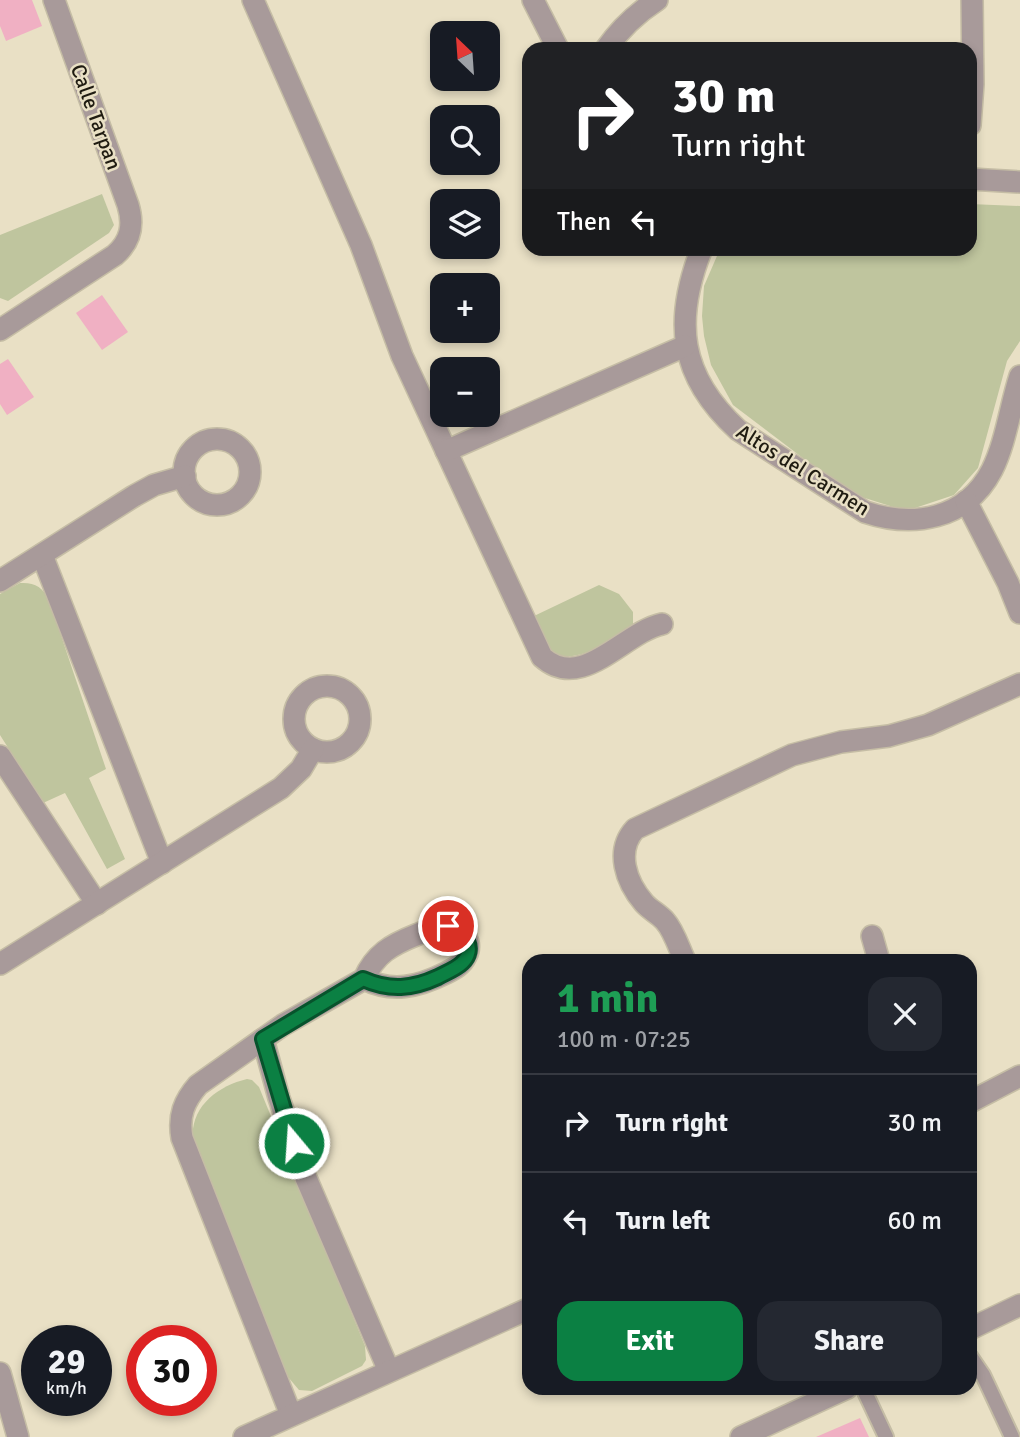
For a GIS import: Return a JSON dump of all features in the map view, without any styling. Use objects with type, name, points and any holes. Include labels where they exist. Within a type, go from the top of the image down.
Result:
[{"type":"street","name":"Calle Tarpan","points":[[0,330],[115,255],[130,235],[131,216],[128,205],[54,0]]},
{"type":"street","points":[[253,0],[361,245],[402,356],[538,651],[548,662],[563,669],[583,666],[614,651],[645,629],[662,624]]},
{"type":"street","points":[[533,0],[554,42]]},
{"type":"street","points":[[612,42],[642,9],[657,0]]},
{"type":"street","points":[[972,0],[972,42]]},
{"type":"street","points":[[977,180],[1020,182]]},
{"type":"street","name":"Altos del Carmen","points":[[700,256],[684,319],[685,346],[696,376],[720,415],[738,430],[865,512],[884,519],[906,522],[943,514],[966,501],[983,484],[997,459],[1020,376]]},
{"type":"street","points":[[446,451],[685,346]]},
{"type":"street","points":[[0,581],[134,496],[166,480],[185,476]]},
{"type":"street","points":[[966,501],[1008,583],[1020,613]]},
{"type":"street","points":[[42,555],[162,863]]},
{"type":"street","points":[[682,954],[667,923],[644,904],[626,870],[623,852],[625,843],[635,829],[792,755],[841,742],[889,736],[928,725],[1020,684]]},
{"type":"street","points":[[0,964],[281,788],[301,769],[313,749]]},
{"type":"street","points":[[0,756],[97,904]]},
{"type":"street","points":[[872,936],[877,954]]},
{"type":"street","points":[[291,1415],[180,1128],[183,1107],[198,1085],[263,1039],[363,979]]},
{"type":"street","points":[[263,1039],[279,1098],[306,1178],[389,1371]]},
{"type":"street","points":[[977,1098],[1020,1076]]},
{"type":"street","points":[[977,1326],[1020,1305]]},
{"type":"street","points":[[244,1437],[522,1312]]},
{"type":"street","points":[[0,1373],[18,1437]]},
{"type":"street","points":[[741,1437],[832,1395]]},
{"type":"lane","points":[[977,1366],[1012,1437]]},
{"type":"lane","points":[[866,1395],[886,1437]]},
{"type":"green space","points":[[102,194],[114,225],[109,233],[8,301],[0,298],[0,235]]},
{"type":"green space","points":[[977,204],[1020,206],[1020,341],[1007,361],[978,468],[954,495],[906,511],[849,493],[733,405],[711,365],[702,316],[704,286],[717,256],[977,256]]},
{"type":"green space","points":[[20,583],[38,586],[49,600],[106,769],[89,778],[125,859],[107,869],[65,793],[43,803],[0,735],[0,594]]},
{"type":"green space","points":[[599,585],[619,594],[633,612],[633,628],[581,654],[559,656],[551,651],[534,616]]},
{"type":"green space","points":[[247,1079],[259,1087],[365,1346],[366,1360],[362,1366],[312,1391],[299,1390],[288,1377],[193,1141],[196,1118],[207,1100],[225,1087]]},
{"type":"building","points":[[0,0],[32,0],[42,26],[6,41],[0,26]]},
{"type":"building","points":[[102,295],[128,332],[102,350],[76,313]]},
{"type":"building","points":[[8,359],[34,397],[7,415],[0,404],[0,364]]},
{"type":"building","points":[[860,1418],[869,1437],[816,1437]]},
{"type":"route","points":[[294,1143],[263,1039],[363,979],[384,987],[407,988],[428,981],[461,964],[468,953],[467,939],[462,932],[448,926]]}]
